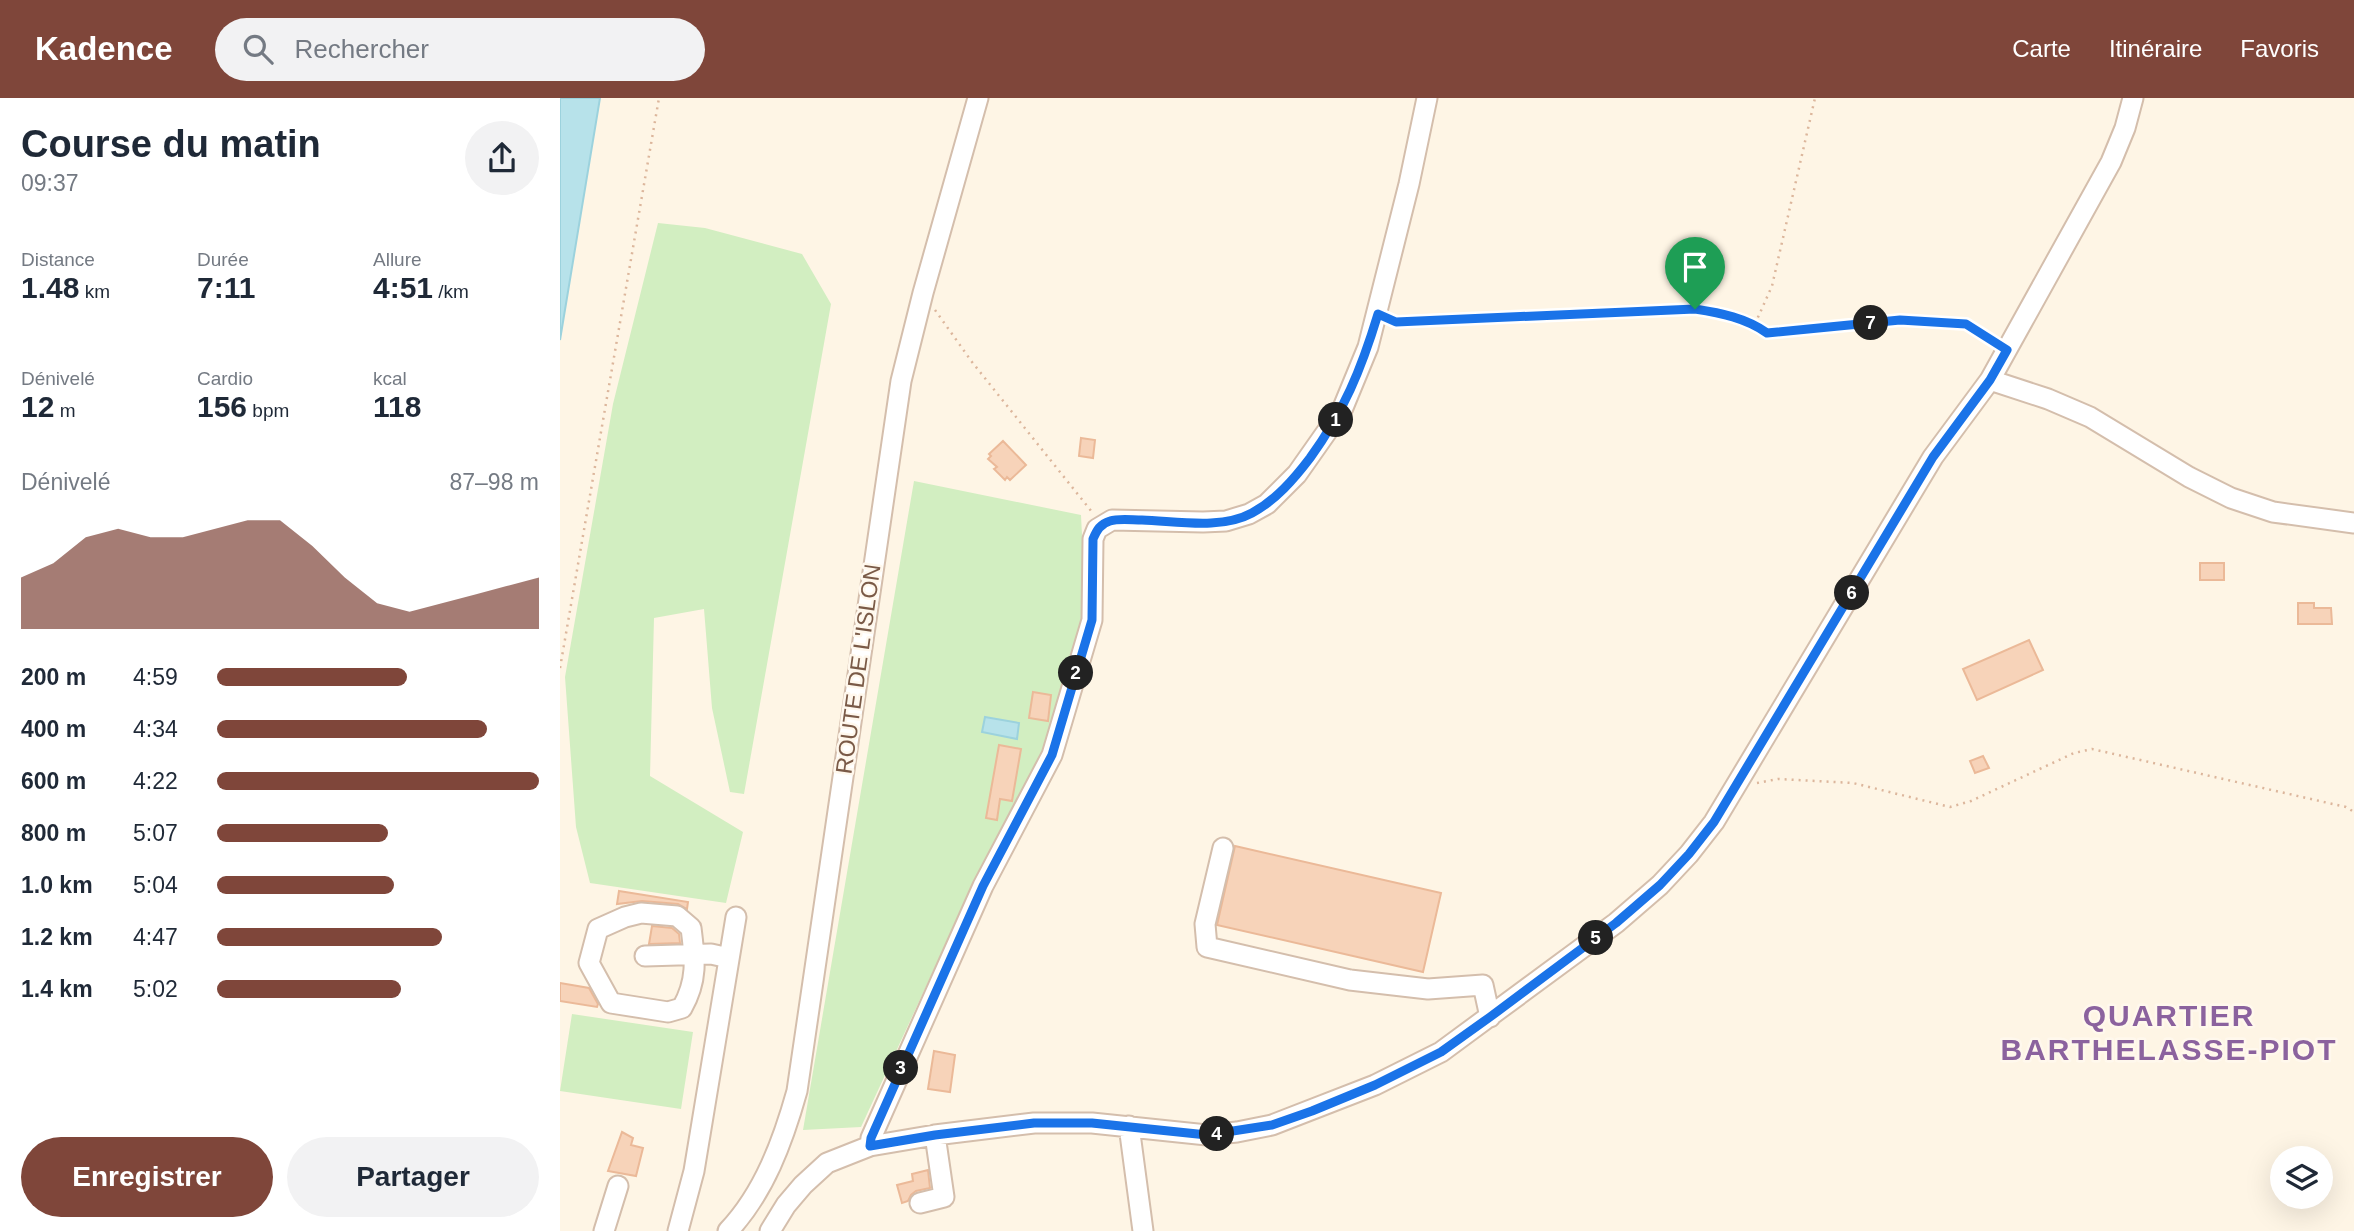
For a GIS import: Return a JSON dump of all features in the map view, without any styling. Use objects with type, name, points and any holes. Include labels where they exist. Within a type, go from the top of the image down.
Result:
[{"type":"street","name":"ROUTE DE L'ISLON","points":[[728,1231],[753,1198],[783,1140],[797,1091],[901,381],[978,98]]},
{"type":"street","points":[[870,1146],[871,1138],[919,1027],[983,886],[1052,755],[1092,620],[1093,539],[1097,529],[1112,520],[1203,522],[1250,514],[1267,504],[1297,474],[1342,410],[1356,380],[1378,314],[1427,98]]},
{"type":"street","points":[[770,1231],[786,1205],[827,1163],[870,1146],[1034,1123],[1092,1123],[1207,1135],[1272,1125],[1375,1085],[1441,1052],[1616,923],[1660,885],[1714,822],[1933,457],[1990,380],[2110,162],[2125,128],[2133,98]]},
{"type":"street","points":[[1990,380],[2048,399],[2090,417],[2189,477],[2231,498],[2273,512],[2354,523]]},
{"type":"street","points":[[1223,848],[1205,924],[1207,947],[1350,980],[1428,989],[1483,985],[1490,1017]]},
{"type":"street","points":[[641,913],[677,916],[691,928],[694,955],[692,990],[682,1008],[668,1012],[611,1003],[589,963],[598,929],[641,913]]},
{"type":"street","points":[[678,1231],[694,1171],[736,917]]},
{"type":"street","points":[[645,956],[711,954],[729,958]]},
{"type":"street","points":[[1129,1126],[1143,1231]]},
{"type":"street","points":[[920,1203],[944,1197],[935,1135]]},
{"type":"street","points":[[604,1231],[618,1185]]},
{"type":"path","points":[[560,668],[659,98]]},
{"type":"path","points":[[1755,325],[1772,286],[1815,98]]},
{"type":"path","points":[[923,293],[972,362],[1102,525]]},
{"type":"path","points":[[1378,314],[1396,322],[1695,309],[1720,313],[1755,325],[1767,333],[1900,320],[1966,324],[2007,350]]},
{"type":"path","points":[[1736,786],[1778,779],[1853,783],[1950,807],[1971,801],[2074,753],[2092,749],[2346,807],[2354,812]]},
{"type":"green space","points":[[658,223],[705,228],[802,254],[831,304],[744,794],[730,792],[712,708],[704,609],[654,618],[650,776],[743,832],[726,903],[590,883],[576,827],[565,677],[613,404]]},
{"type":"green space","points":[[914,481],[1081,515],[1086,618],[1045,756],[942,952],[861,1127],[803,1130]]},
{"type":"green space","points":[[572,1014],[693,1032],[681,1109],[560,1091]]},
{"type":"water","points":[[560,98],[600,98],[560,340]]},
{"type":"water","points":[[985,717],[1019,723],[1017,739],[982,732]]},
{"type":"building","points":[[1081,438],[1095,440],[1093,458],[1079,456]]},
{"type":"building","points":[[1003,441],[1026,465],[1010,480],[1007,477],[1005,480],[988,459],[991,456],[989,454]]},
{"type":"building","points":[[2200,563],[2224,563],[2224,580],[2200,580]]},
{"type":"building","points":[[2298,603],[2314,603],[2314,608],[2331,608],[2332,624],[2298,624]]},
{"type":"building","points":[[2029,640],[2043,670],[1977,700],[1963,669]]},
{"type":"building","points":[[1033,692],[1051,695],[1048,721],[1029,718]]},
{"type":"building","points":[[999,745],[1021,749],[1012,801],[1000,799],[997,820],[986,818]]},
{"type":"building","points":[[1983,756],[1989,768],[1975,773],[1970,761]]},
{"type":"building","points":[[1235,846],[1441,893],[1423,972],[1217,925]]},
{"type":"building","points":[[619,891],[688,902],[687,909],[678,904],[642,901],[617,904]]},
{"type":"building","points":[[652,926],[672,928],[679,934],[680,943],[649,944]]},
{"type":"building","points":[[560,983],[589,988],[597,1007],[560,1001]]},
{"type":"building","points":[[934,1051],[955,1055],[950,1092],[928,1089]]},
{"type":"building","points":[[622,1132],[633,1138],[631,1145],[643,1148],[636,1176],[608,1171]]},
{"type":"building","points":[[928,1170],[930,1188],[916,1191],[908,1201],[902,1203],[897,1185],[913,1181],[912,1174]]},
{"type":"district","name":"QUARTIER BARTHELASSE-PIOT","points":[[2169,1033]]},
{"type":"route","points":[[1695,309],[1720,313],[1755,325],[1767,333],[1900,320],[1966,324],[2007,350],[1990,380],[1933,457],[1714,822],[1660,885],[1616,923],[1441,1052],[1375,1085],[1272,1125],[1207,1135],[1092,1123],[1034,1123],[870,1146],[871,1138],[924,1015],[983,886],[1052,755],[1092,620],[1093,539],[1097,529],[1112,520],[1226,520],[1250,514],[1267,504],[1297,474],[1342,410],[1356,380],[1378,314],[1396,322],[1695,309]]}]
